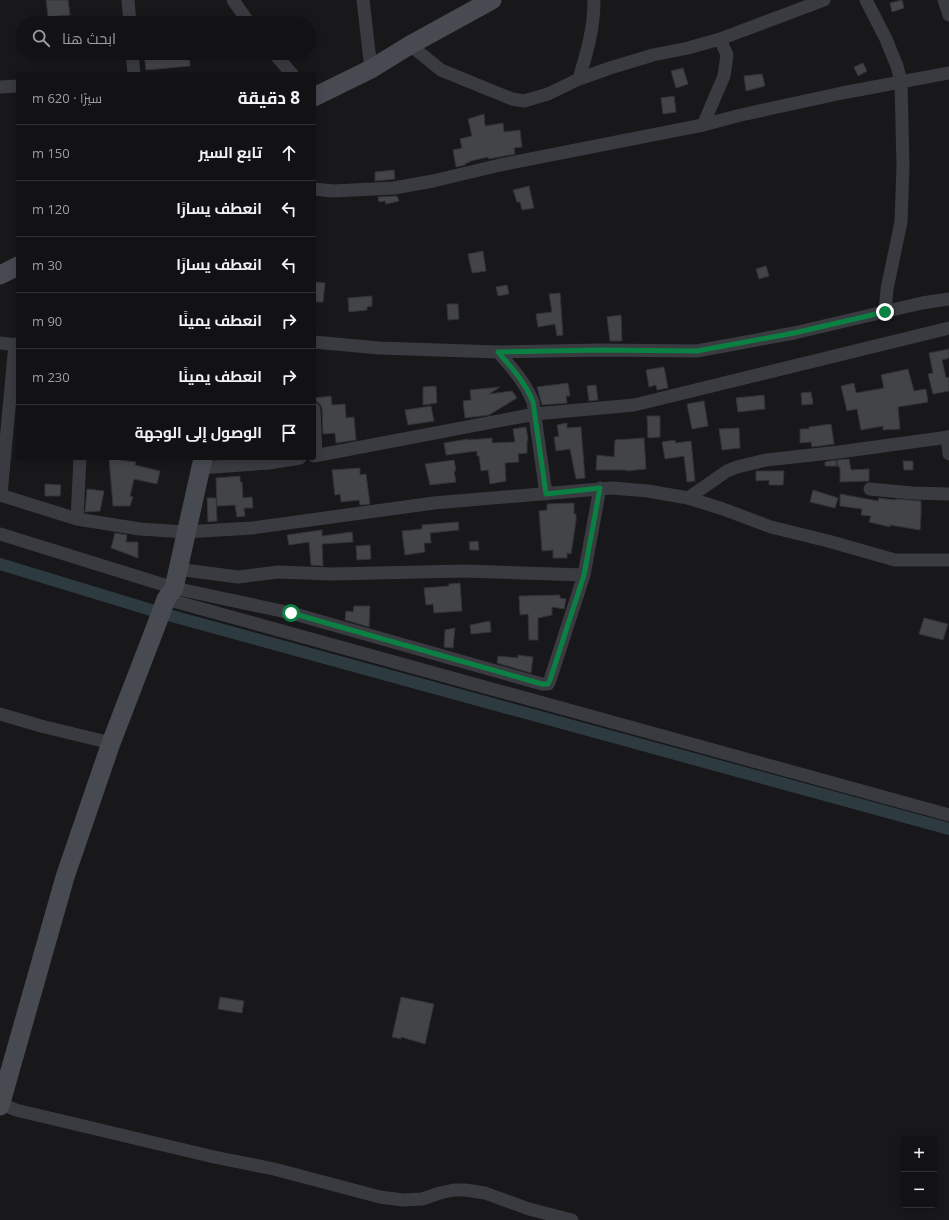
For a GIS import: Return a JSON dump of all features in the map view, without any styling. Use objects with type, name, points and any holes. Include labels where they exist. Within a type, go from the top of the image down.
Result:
[{"type":"street","points":[[128,0],[129,16]]},
{"type":"street","points":[[233,0],[244,16]]},
{"type":"street","points":[[363,0],[371,69]]},
{"type":"street","points":[[316,96],[371,69],[410,45],[492,0]]},
{"type":"street","points":[[579,79],[590,41],[594,16],[594,0]]},
{"type":"street","points":[[410,45],[441,70],[512,99],[524,101],[542,96],[579,79],[653,55],[688,48],[720,39],[824,0]]},
{"type":"street","points":[[866,0],[886,39],[897,66],[901,82],[903,168],[901,222],[887,289],[885,312]]},
{"type":"street","points":[[944,0],[949,15]]},
{"type":"street","points":[[702,125],[724,76],[727,55],[720,39]]},
{"type":"street","points":[[133,60],[134,72]]},
{"type":"street","points":[[280,60],[290,72]]},
{"type":"street","points":[[316,189],[333,191],[394,188],[433,181],[500,165],[702,125],[795,103],[949,73]]},
{"type":"street","points":[[0,87],[16,86]]},
{"type":"street","points":[[0,275],[16,267]]},
{"type":"street","points":[[316,342],[379,348],[498,352],[600,350],[697,351],[794,333],[922,303],[949,299]]},
{"type":"street","points":[[316,456],[449,429],[535,414],[634,405],[949,328]]},
{"type":"street","points":[[0,344],[16,344]]},
{"type":"street","points":[[498,352],[518,374],[528,390],[535,414],[546,494]]},
{"type":"street","points":[[16,353],[0,495],[77,519],[140,529],[186,532],[252,528],[434,503],[612,488],[648,491],[688,498],[771,526],[895,560],[948,557]]},
{"type":"street","points":[[688,498],[727,471],[766,460],[839,452],[948,437],[949,454]]},
{"type":"street","points":[[77,519],[80,460]]},
{"type":"street","points":[[287,460],[268,463],[201,463],[186,532],[170,594],[111,743],[65,877],[0,1105],[131,1138],[274,1169],[380,1197],[403,1200],[422,1199],[440,1192],[465,1190],[485,1193],[529,1210],[572,1220]]},
{"type":"street","points":[[170,594],[291,613],[542,684],[548,684],[584,575],[600,488]]},
{"type":"street","points":[[870,489],[912,494],[949,494]]},
{"type":"street","points":[[0,534],[170,594],[949,815]]},
{"type":"street","points":[[177,569],[238,577],[278,572],[332,574],[464,571],[584,575]]},
{"type":"street","points":[[0,714],[40,726],[111,743]]},
{"type":"building","points":[[46,0],[68,0],[70,15],[48,16]]},
{"type":"building","points":[[902,0],[904,8],[892,12],[890,3]]},
{"type":"building","points":[[145,60],[190,60],[190,66],[146,70]]},
{"type":"building","points":[[863,63],[867,71],[858,76],[854,67]]},
{"type":"building","points":[[683,68],[688,84],[676,88],[671,71]]},
{"type":"building","points":[[762,74],[765,86],[746,91],[744,76]]},
{"type":"building","points":[[674,96],[676,112],[663,114],[661,98]]},
{"type":"building","points":[[484,114],[485,126],[503,123],[504,132],[520,130],[522,147],[514,148],[515,154],[489,159],[488,157],[471,161],[465,165],[456,167],[453,150],[462,148],[460,139],[472,136],[468,119]]},
{"type":"building","points":[[394,170],[395,179],[375,181],[375,172]]},
{"type":"building","points":[[529,186],[534,208],[522,210],[520,202],[517,202],[513,190]]},
{"type":"building","points":[[397,196],[399,201],[386,204],[385,201],[379,202],[378,197]]},
{"type":"building","points":[[483,251],[486,271],[472,273],[468,254]]},
{"type":"building","points":[[766,266],[769,276],[759,279],[756,269]]},
{"type":"building","points":[[316,282],[325,283],[323,302],[316,302]]},
{"type":"building","points":[[507,285],[509,294],[498,296],[496,287]]},
{"type":"building","points":[[560,293],[563,335],[557,336],[555,324],[538,327],[536,314],[552,312],[549,294]]},
{"type":"building","points":[[372,296],[372,306],[367,307],[367,310],[349,312],[348,298]]},
{"type":"building","points":[[447,304],[458,304],[459,319],[448,320]]},
{"type":"building","points":[[621,315],[622,341],[610,341],[607,317]]},
{"type":"building","points":[[949,349],[949,358],[942,360],[946,378],[949,377],[949,391],[933,394],[928,374],[933,373],[929,353]]},
{"type":"building","points":[[664,367],[668,388],[657,390],[656,385],[649,387],[646,370]]},
{"type":"building","points":[[908,369],[914,391],[926,389],[928,402],[898,407],[900,429],[883,430],[883,426],[861,430],[857,409],[847,411],[841,386],[854,383],[856,393],[884,388],[881,375]]},
{"type":"building","points":[[568,383],[570,396],[566,396],[567,403],[542,405],[537,387]]},
{"type":"building","points":[[596,385],[598,400],[589,401],[587,386]]},
{"type":"building","points":[[436,386],[437,403],[423,405],[423,387]]},
{"type":"building","points":[[500,387],[489,394],[512,391],[517,398],[489,415],[465,418],[463,401],[471,400],[470,390]]},
{"type":"building","points":[[811,392],[813,404],[802,405],[801,393]]},
{"type":"building","points":[[764,395],[765,409],[738,412],[736,398]]},
{"type":"building","points":[[331,396],[332,405],[345,404],[346,418],[354,417],[356,440],[336,443],[335,433],[323,434],[322,408],[316,401],[316,398]]},
{"type":"building","points":[[704,401],[708,426],[692,429],[687,404]]},
{"type":"building","points":[[431,406],[434,421],[408,425],[405,410]]},
{"type":"building","points":[[647,416],[660,416],[660,437],[648,438]]},
{"type":"building","points":[[567,423],[567,428],[581,427],[585,478],[576,479],[570,449],[556,451],[554,437],[559,436],[557,425]]},
{"type":"building","points":[[831,424],[834,444],[812,447],[811,442],[800,443],[800,429],[809,429],[809,427]]},
{"type":"building","points":[[526,427],[528,440],[527,453],[518,454],[519,462],[505,463],[506,481],[490,484],[488,470],[481,471],[477,451],[446,455],[444,443],[468,439],[492,438],[492,443],[515,442],[513,429]]},
{"type":"building","points":[[739,428],[740,448],[722,450],[719,429]]},
{"type":"building","points":[[644,438],[646,469],[626,471],[596,470],[597,455],[614,457],[615,440]]},
{"type":"building","points":[[675,440],[675,443],[691,441],[695,481],[687,482],[684,456],[665,459],[662,442]]},
{"type":"building","points":[[849,459],[851,470],[869,469],[869,481],[840,482],[840,467],[838,467],[837,460]]},
{"type":"building","points":[[109,460],[136,462],[135,465],[160,471],[157,484],[134,479],[130,496],[133,497],[130,506],[113,506]]},
{"type":"building","points":[[454,460],[456,482],[430,485],[425,464]]},
{"type":"building","points":[[836,460],[837,466],[825,466],[825,462]]},
{"type":"building","points":[[903,461],[913,461],[913,470],[904,470]]},
{"type":"building","points":[[360,468],[360,475],[366,474],[370,504],[360,505],[359,500],[341,502],[340,494],[335,495],[332,470]]},
{"type":"building","points":[[756,471],[784,471],[783,485],[769,485],[769,480],[756,481]]},
{"type":"building","points":[[240,476],[243,498],[252,497],[253,508],[244,508],[245,516],[237,517],[235,505],[217,506],[216,478]]},
{"type":"building","points":[[45,484],[61,485],[60,496],[45,496]]},
{"type":"building","points":[[87,489],[104,491],[100,511],[85,512]]},
{"type":"building","points":[[813,490],[838,498],[835,508],[810,502]]},
{"type":"building","points":[[840,494],[878,501],[879,498],[921,501],[920,530],[890,525],[890,527],[869,522],[871,516],[861,515],[862,509],[840,506]]},
{"type":"building","points":[[207,498],[216,498],[217,521],[208,522]]},
{"type":"building","points":[[574,503],[574,514],[576,514],[576,521],[571,554],[567,553],[567,558],[553,558],[553,550],[542,551],[539,511],[547,510],[547,504]]},
{"type":"building","points":[[458,522],[459,530],[430,533],[431,543],[424,543],[425,552],[405,555],[402,531],[422,529],[422,525]]},
{"type":"building","points":[[322,530],[322,536],[352,532],[353,542],[322,544],[323,566],[311,565],[309,542],[289,545],[287,535]]},
{"type":"building","points":[[115,533],[127,535],[126,542],[138,542],[138,558],[111,548]]},
{"type":"building","points":[[478,541],[479,550],[470,550],[469,542]]},
{"type":"building","points":[[370,545],[371,559],[357,560],[356,546]]},
{"type":"building","points":[[460,583],[462,611],[434,613],[433,604],[426,605],[424,588],[449,586],[449,584]]},
{"type":"building","points":[[560,595],[560,598],[566,599],[564,609],[552,607],[552,615],[538,618],[538,640],[529,640],[528,614],[520,615],[519,596]]},
{"type":"building","points":[[354,606],[370,606],[369,627],[345,620],[346,611],[353,612]]},
{"type":"building","points":[[924,618],[948,624],[943,640],[919,634]]},
{"type":"building","points":[[490,621],[491,632],[471,634],[470,625]]},
{"type":"building","points":[[455,628],[453,648],[444,647],[445,630]]},
{"type":"building","points":[[518,655],[533,657],[531,673],[497,663],[498,656],[518,658]]},
{"type":"building","points":[[220,997],[244,1001],[242,1013],[218,1009]]},
{"type":"building","points":[[401,997],[434,1004],[425,1044],[401,1037],[401,1039],[392,1037]]},
{"type":"waterway","points":[[0,564],[161,613],[949,829]]},
{"type":"route","points":[[291,613],[542,684],[548,684],[584,575],[600,488],[546,494],[533,402],[528,390],[518,374],[498,352],[600,350],[697,351],[794,333],[885,312]]}]
